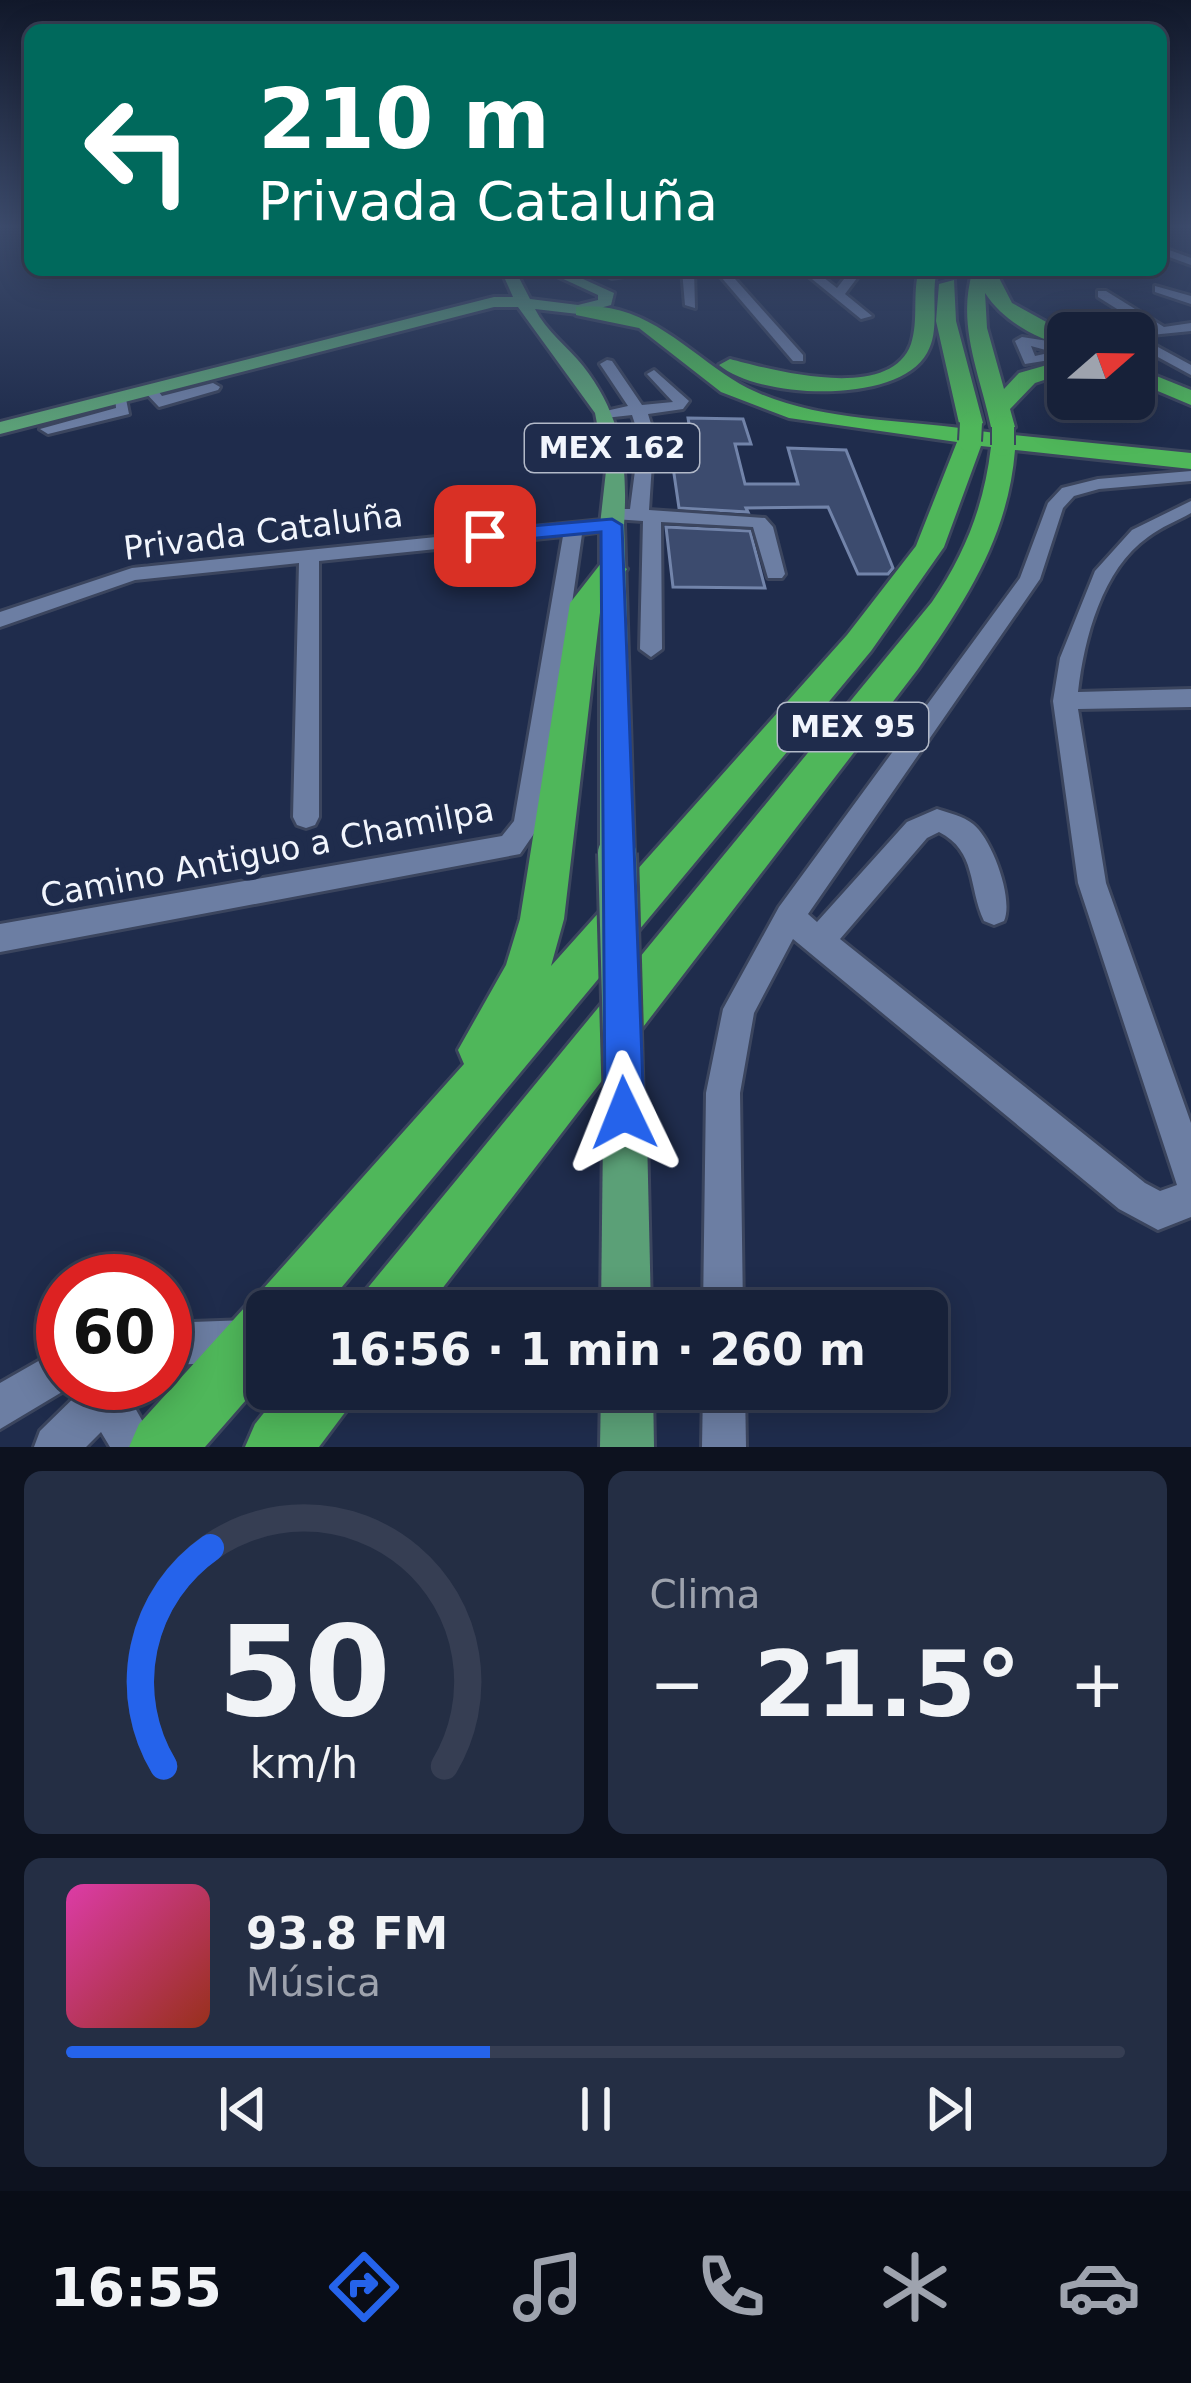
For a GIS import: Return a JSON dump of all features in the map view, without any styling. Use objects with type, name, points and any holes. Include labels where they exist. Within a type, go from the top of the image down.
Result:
[{"type":"highway","points":[[608,294],[658,317],[720,360],[778,381],[841,384],[886,376],[913,360],[920,349],[922,294]]},
{"type":"highway","name":"MEX 95","points":[[302,1290],[907,583],[989,428],[944,304],[947,294]]},
{"type":"highway","name":"MEX 95","points":[[404,1290],[952,597],[989,528],[1001,492],[976,326],[976,294]]},
{"type":"highway","points":[[992,294],[1047,334]]},
{"type":"highway","points":[[583,311],[646,324],[729,387],[797,413],[1108,456],[1191,461]]},
{"type":"highway","points":[[695,343],[719,370],[763,392],[803,403],[1111,448],[1160,452],[1191,447]]},
{"type":"highway","points":[[989,428],[1037,365],[1047,365]]},
{"type":"highway","points":[[1155,375],[1191,386]]},
{"type":"highway","points":[[1155,380],[1191,398]]},
{"type":"highway","points":[[409,1168],[500,1025],[526,974],[542,919],[586,603],[612,569]]},
{"type":"highway","name":"MEX 95","points":[[162,1447],[246,1353]]},
{"type":"highway","points":[[278,1447],[307,1410]]},
{"type":"main road","points":[[0,416],[521,294],[583,311]]},
{"type":"main road","points":[[0,428],[154,396],[397,320],[461,311],[521,294]]},
{"type":"main road","name":"MEX 162","points":[[521,294],[552,345],[577,370],[605,413],[617,471],[612,569],[626,1290]]},
{"type":"main road","points":[[552,345],[558,331],[583,311],[606,302],[605,294]]},
{"type":"main road","points":[[627,1410],[627,1447]]},
{"type":"street","points":[[690,294],[691,304]]},
{"type":"street","points":[[742,294],[798,358]]},
{"type":"street","points":[[838,294],[866,316]]},
{"type":"street","points":[[1103,294],[1162,332]]},
{"type":"street","points":[[1155,333],[1191,327]]},
{"type":"street","points":[[1037,365],[1024,340],[1047,341]]},
{"type":"street","points":[[1155,350],[1191,371]]},
{"type":"street","points":[[607,364],[638,411],[646,441],[612,447]]},
{"type":"street","points":[[605,413],[678,406],[682,401],[654,374]]},
{"type":"street","points":[[154,396],[213,387]]},
{"type":"street","points":[[48,429],[122,404]]},
{"type":"street","points":[[644,463],[651,650]]},
{"type":"street","points":[[723,1290],[723,1093],[739,1009],[790,917],[1030,579],[1054,507],[1068,492],[1098,484],[1191,476]]},
{"type":"street","points":[[1191,506],[1138,534],[1102,574],[1071,658],[1065,701],[1093,883],[1191,1174]]},
{"type":"street","name":"Privada Cataluña","points":[[0,620],[102,580],[646,516],[758,522],[764,527],[775,574]]},
{"type":"street","name":"Camino Antiguo a Chamilpa","points":[[0,938],[510,846],[527,825],[574,528]]},
{"type":"street","points":[[306,817],[309,553]]},
{"type":"street","points":[[1065,701],[1188,701]]},
{"type":"street","points":[[819,941],[917,830],[937,820],[960,825],[979,844],[994,912]]},
{"type":"street","points":[[790,917],[1132,1196],[1159,1211],[1191,1198]]},
{"type":"street","points":[[192,1340],[246,1331]]},
{"type":"street","points":[[0,1408],[36,1385]]},
{"type":"street","points":[[56,1447],[105,1397],[135,1447]]},
{"type":"street","points":[[724,1410],[724,1447]]},
{"type":"building","points":[[688,418],[743,419],[751,444],[735,444],[745,484],[798,484],[788,448],[846,450],[893,568],[888,574],[858,574],[828,507],[746,508],[748,512],[679,508],[672,460],[695,460]]},
{"type":"building","points":[[666,527],[750,531],[765,588],[673,587]]},
{"type":"route","points":[[485,536],[612,525],[624,1113]]}]
